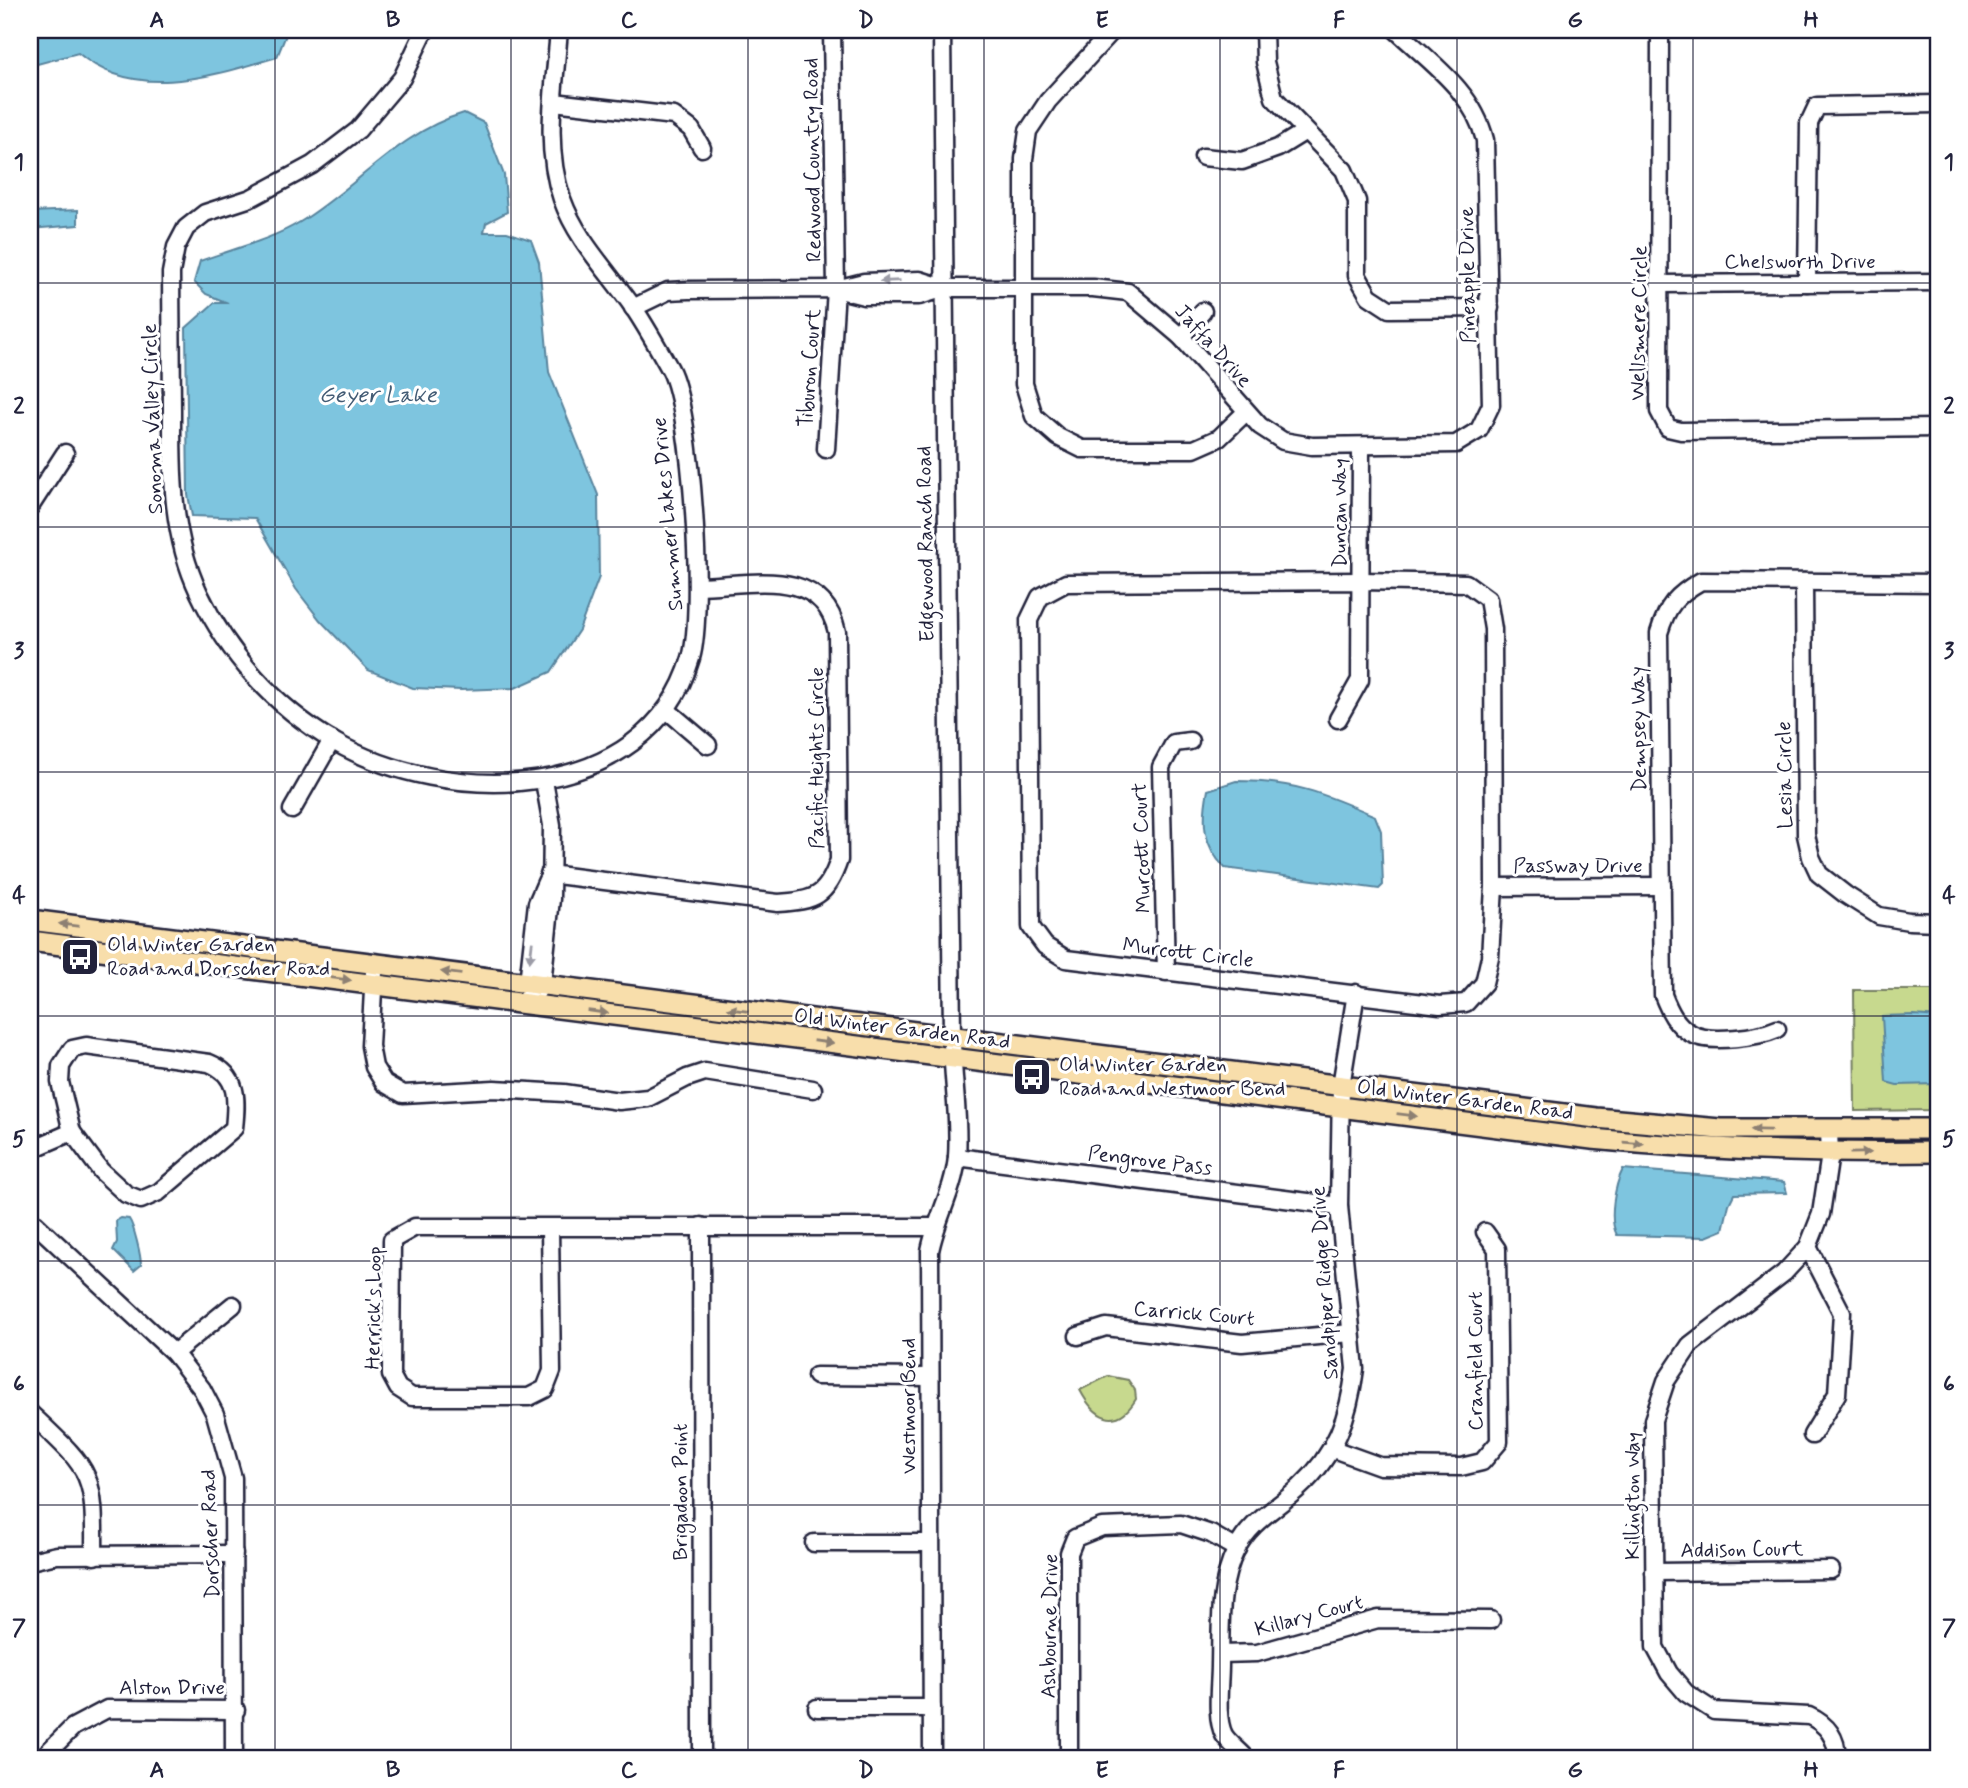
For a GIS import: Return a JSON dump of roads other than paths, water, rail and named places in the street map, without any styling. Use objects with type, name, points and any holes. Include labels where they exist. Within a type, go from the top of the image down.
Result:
[{"type":"main road","name":"Old Winter Garden Road","points":[[30,920],[375,963],[952,1059],[1629,1143],[1704,1150],[1830,1154],[1938,1152]]},
{"type":"main road","name":"Old Winter Garden Road","points":[[30,940],[373,984],[533,990],[952,1037],[1596,1118],[1720,1129],[1938,1129]]},
{"type":"street","name":"Sonoma Valley Circle","points":[[425,30],[402,78],[358,130],[300,172],[251,198],[205,213],[186,228],[176,247],[171,273],[172,502],[184,559],[200,596],[226,640],[259,686],[332,740],[391,768],[488,782],[544,781]]},
{"type":"street","name":"Summer Lakes Drive","points":[[544,781],[595,765],[630,745],[668,711],[691,660],[697,632],[698,586],[686,434],[673,375],[633,308],[578,235],[562,200],[554,171],[552,139],[559,30]]},
{"type":"street","name":"Redwood Country Road","points":[[832,30],[836,289]]},
{"type":"street","name":"Edgewood Ranch Road","points":[[942,30],[952,1059]]},
{"type":"street","points":[[1113,30],[1048,101],[1028,131],[1024,159],[1024,384],[1034,416],[1058,437],[1082,449],[1194,449],[1219,438],[1245,413]]},
{"type":"street","points":[[1264,30],[1265,62],[1274,98],[1304,132],[1344,170],[1357,201],[1357,275],[1369,296],[1389,309],[1490,308]]},
{"type":"street","name":"Wellsmere Circle","points":[[1660,30],[1662,284],[1659,411],[1668,428],[1681,431],[1938,428]]},
{"type":"street","name":"Pineapple Drive","points":[[1361,446],[1456,444],[1479,430],[1491,405],[1485,140],[1480,118],[1466,96],[1400,31]]},
{"type":"street","points":[[554,102],[674,116],[691,129],[702,148]]},
{"type":"street","points":[[1807,283],[1809,123],[1817,106],[1938,104]]},
{"type":"street","points":[[1203,158],[1242,162],[1278,148],[1304,132]]},
{"type":"street","name":"Jaffa Drive","points":[[633,308],[668,291],[836,289],[864,282],[920,280],[945,288],[1093,288],[1128,292],[1181,337],[1245,413],[1283,441],[1312,446],[1361,446]]},
{"type":"street","name":"Chelsworth Drive","points":[[1662,284],[1938,282]]},
{"type":"street","name":"Tiburon Court","points":[[826,449],[836,289]]},
{"type":"street","points":[[1181,337],[1203,312]]},
{"type":"street","name":"Duncan Way","points":[[1338,719],[1360,680],[1361,446]]},
{"type":"street","points":[[30,507],[65,453]]},
{"type":"street","name":"Murcott Circle","points":[[1361,581],[1466,583],[1488,599],[1493,629],[1494,887],[1490,957],[1484,983],[1466,1003],[1440,1005],[1066,958],[1045,946],[1031,927],[1029,620],[1040,597],[1066,583],[1361,581]]},
{"type":"street","name":"Dempsey Way","points":[[1777,1029],[1760,1036],[1732,1038],[1692,1035],[1672,1016],[1664,995],[1659,633],[1667,607],[1679,593],[1701,581],[1938,583]]},
{"type":"street","name":"Lesia Circle","points":[[1804,582],[1806,835],[1811,857],[1819,874],[1879,916],[1938,922]]},
{"type":"street","name":"Pacific Heights Circle","points":[[549,874],[778,903],[807,902],[830,885],[839,860],[837,632],[833,613],[827,603],[812,591],[791,584],[698,586]]},
{"type":"street","points":[[668,711],[709,745]]},
{"type":"street","points":[[292,810],[332,740]]},
{"type":"street","name":"Murcott Court","points":[[1166,972],[1161,767],[1174,743],[1190,741]]},
{"type":"street","points":[[533,990],[537,903],[549,874],[552,825],[544,781]]},
{"type":"street","name":"Passway Drive","points":[[1494,887],[1662,886]]},
{"type":"street","points":[[375,963],[370,1046],[374,1067],[384,1083],[403,1094],[494,1089],[564,1093],[619,1101],[648,1098],[705,1072],[813,1089]]},
{"type":"street","name":"Sandpiper Ridge Drive","points":[[1246,1758],[1224,1734],[1220,1654],[1221,1603],[1237,1549],[1250,1527],[1302,1486],[1333,1449],[1343,1428],[1352,1395],[1355,1369],[1339,1206],[1341,1086],[1356,993]]},
{"type":"street","points":[[86,1046],[209,1063],[222,1068],[233,1082],[237,1104],[234,1128],[159,1192],[141,1200],[125,1194],[101,1171],[72,1132],[60,1082],[61,1066],[72,1049],[86,1046]]},
{"type":"street","name":"Westmoor Bend","points":[[932,1758],[929,1543],[930,1251],[934,1227],[949,1191],[957,1157],[952,1059]]},
{"type":"street","name":"Killington Way","points":[[1829,1131],[1830,1154],[1821,1214],[1808,1247],[1784,1273],[1690,1345],[1666,1381],[1653,1420],[1654,1572],[1655,1647],[1677,1685],[1714,1711],[1809,1716],[1821,1721],[1837,1742],[1837,1758]]},
{"type":"street","points":[[30,1150],[72,1132]]},
{"type":"street","name":"Pengrove Pass","points":[[957,1157],[1339,1206]]},
{"type":"street","name":"Dorscher Road","points":[[30,1219],[174,1353],[202,1389],[223,1435],[233,1478],[236,1710],[234,1758]]},
{"type":"street","name":"Herrick's Loop","points":[[550,1227],[552,1371],[545,1390],[529,1397],[412,1397],[398,1388],[391,1375],[393,1240],[415,1227],[701,1226],[934,1227]]},
{"type":"street","name":"Brigadoon Point","points":[[701,1226],[702,1758]]},
{"type":"street","name":"Cranfield Court","points":[[1333,1449],[1380,1466],[1461,1467],[1482,1462],[1499,1442],[1497,1249],[1485,1232]]},
{"type":"street","points":[[1808,1247],[1842,1313],[1837,1394],[1812,1435]]},
{"type":"street","points":[[174,1353],[233,1305]]},
{"type":"street","name":"Carrick Court","points":[[1078,1336],[1106,1327],[1242,1343],[1351,1333]]},
{"type":"street","points":[[816,1376],[930,1377]]},
{"type":"street","points":[[30,1413],[78,1459],[92,1485],[94,1556]]},
{"type":"street","name":"Ashbourne Drive","points":[[1069,1758],[1069,1553],[1075,1538],[1102,1527],[1181,1524],[1211,1534],[1237,1549]]},
{"type":"street","points":[[814,1543],[929,1543]]},
{"type":"street","points":[[30,1562],[57,1555],[234,1554]]},
{"type":"street","name":"Addison Court","points":[[1654,1572],[1831,1570]]},
{"type":"street","name":"Killary Court","points":[[1220,1654],[1257,1653],[1378,1619],[1491,1620]]},
{"type":"street","points":[[817,1708],[932,1708]]},
{"type":"street","name":"Alston Drive","points":[[52,1755],[73,1727],[107,1709],[236,1710]]},
{"type":"water","points":[[30,30],[288,30],[277,57],[201,77],[149,81],[124,77],[100,68],[78,53],[30,66]]},
{"type":"water","name":"Geyer Lake","points":[[464,113],[484,123],[504,175],[507,212],[486,223],[484,232],[507,232],[531,240],[539,262],[549,372],[598,495],[599,577],[579,630],[551,672],[515,688],[413,688],[368,670],[320,620],[296,589],[255,518],[192,516],[188,495],[186,328],[214,303],[228,303],[206,294],[194,282],[200,261],[264,239],[300,222],[419,133]]},
{"type":"water","points":[[78,210],[78,225],[30,229],[30,212]]},
{"type":"water","points":[[1236,781],[1274,783],[1307,790],[1375,816],[1381,831],[1383,885],[1379,889],[1225,868],[1208,841],[1206,801],[1208,790]]},
{"type":"water","points":[[1882,1016],[1938,1017],[1938,1084],[1897,1085],[1886,1082]]},
{"type":"water","points":[[1623,1169],[1784,1182],[1787,1193],[1734,1194],[1723,1230],[1706,1237],[1617,1235],[1613,1220],[1614,1202]]},
{"type":"water","points":[[121,1218],[129,1219],[137,1241],[141,1265],[134,1271],[113,1250],[117,1242],[116,1221]]},
{"type":"place","name":"Old Winter Garden Road and Dorscher Road","points":[[80,957]]},
{"type":"place","name":"Old Winter Garden Road and Westmoor Bend","points":[[1032,1077]]}]
